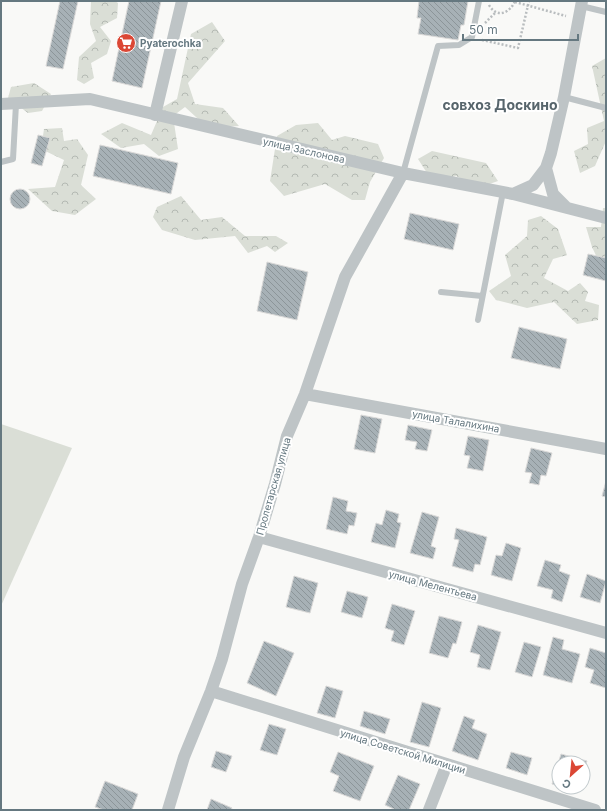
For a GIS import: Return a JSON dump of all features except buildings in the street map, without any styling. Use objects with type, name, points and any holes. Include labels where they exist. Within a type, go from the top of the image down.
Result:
[{"type":"street","points":[[155,115],[182,1]]},
{"type":"street","points":[[508,193],[533,185],[546,168],[564,97],[582,3]]},
{"type":"street","name":"улица Заслонова","points":[[1,104],[90,99],[403,173],[508,193],[606,218]]},
{"type":"street","points":[[546,168],[554,194],[567,208]]},
{"type":"street","name":"Пролетарская улица","points":[[168,810],[184,758],[222,659],[242,584],[259,537],[275,484],[287,436],[305,394],[345,277],[403,173]]},
{"type":"street","name":"улица Талалихина","points":[[305,394],[606,449]]},
{"type":"street","name":"улица Мелентьева","points":[[259,537],[606,633]]},
{"type":"street","name":"улица Советской Милиции","points":[[211,691],[595,810]]},
{"type":"street","points":[[429,810],[447,764]]},
{"type":"lane","points":[[403,173],[438,46],[458,45],[472,37],[479,1]]},
{"type":"lane","points":[[582,3],[606,12]]},
{"type":"lane","points":[[564,97],[606,108]]},
{"type":"lane","points":[[1,162],[13,159],[16,104]]},
{"type":"lane","points":[[478,320],[482,296],[508,193]]},
{"type":"lane","points":[[442,292],[482,296]]},
{"type":"path","points":[[488,1],[491,8],[496,12],[505,13],[511,9],[515,1],[578,19]]},
{"type":"path","points":[[472,37],[518,48],[529,1]]},
{"type":"green space","points":[[91,1],[115,1],[118,3],[117,18],[100,27],[111,41],[107,54],[91,63],[94,78],[84,84],[77,80],[79,57],[96,41],[90,24]]},
{"type":"green space","points":[[212,22],[225,41],[188,83],[195,104],[223,108],[239,126],[208,128],[185,107],[173,116],[178,149],[159,156],[144,144],[121,148],[101,134],[122,123],[151,135],[163,107],[177,99],[191,34]]},
{"type":"green space","points":[[606,58],[606,141],[595,166],[580,173],[574,151],[588,144],[587,128],[604,121],[592,66]]},
{"type":"green space","points":[[34,83],[51,94],[42,111],[28,113],[8,98],[11,87]]},
{"type":"green space","points":[[318,123],[332,140],[345,136],[378,144],[384,158],[370,182],[365,200],[352,200],[325,184],[284,196],[270,181],[277,136],[296,125]]},
{"type":"green space","points":[[62,128],[64,141],[77,139],[88,155],[81,185],[96,199],[75,215],[52,211],[28,189],[55,187],[64,160],[41,149],[44,129]]},
{"type":"green space","points":[[432,151],[486,163],[498,181],[478,188],[456,176],[446,179],[427,173],[418,159]]},
{"type":"green space","points":[[181,196],[201,220],[222,217],[245,236],[276,236],[288,243],[275,252],[267,246],[248,253],[235,236],[195,240],[162,230],[153,217],[157,207]]},
{"type":"green space","points":[[603,208],[606,208],[606,266],[600,264],[592,247],[586,227],[601,227]]},
{"type":"green space","points":[[541,216],[558,229],[567,255],[553,259],[544,278],[568,291],[580,283],[588,292],[585,301],[599,305],[598,320],[577,324],[554,302],[527,308],[496,300],[489,291],[511,276],[505,255],[527,236],[528,220]]},
{"type":"green space","points":[[1,424],[72,448],[1,606]]},
{"type":"place","name":"Pyaterochka","points":[[126,43]]},
{"type":"district","name":"совхоз Доскино","points":[[500,104]]}]
